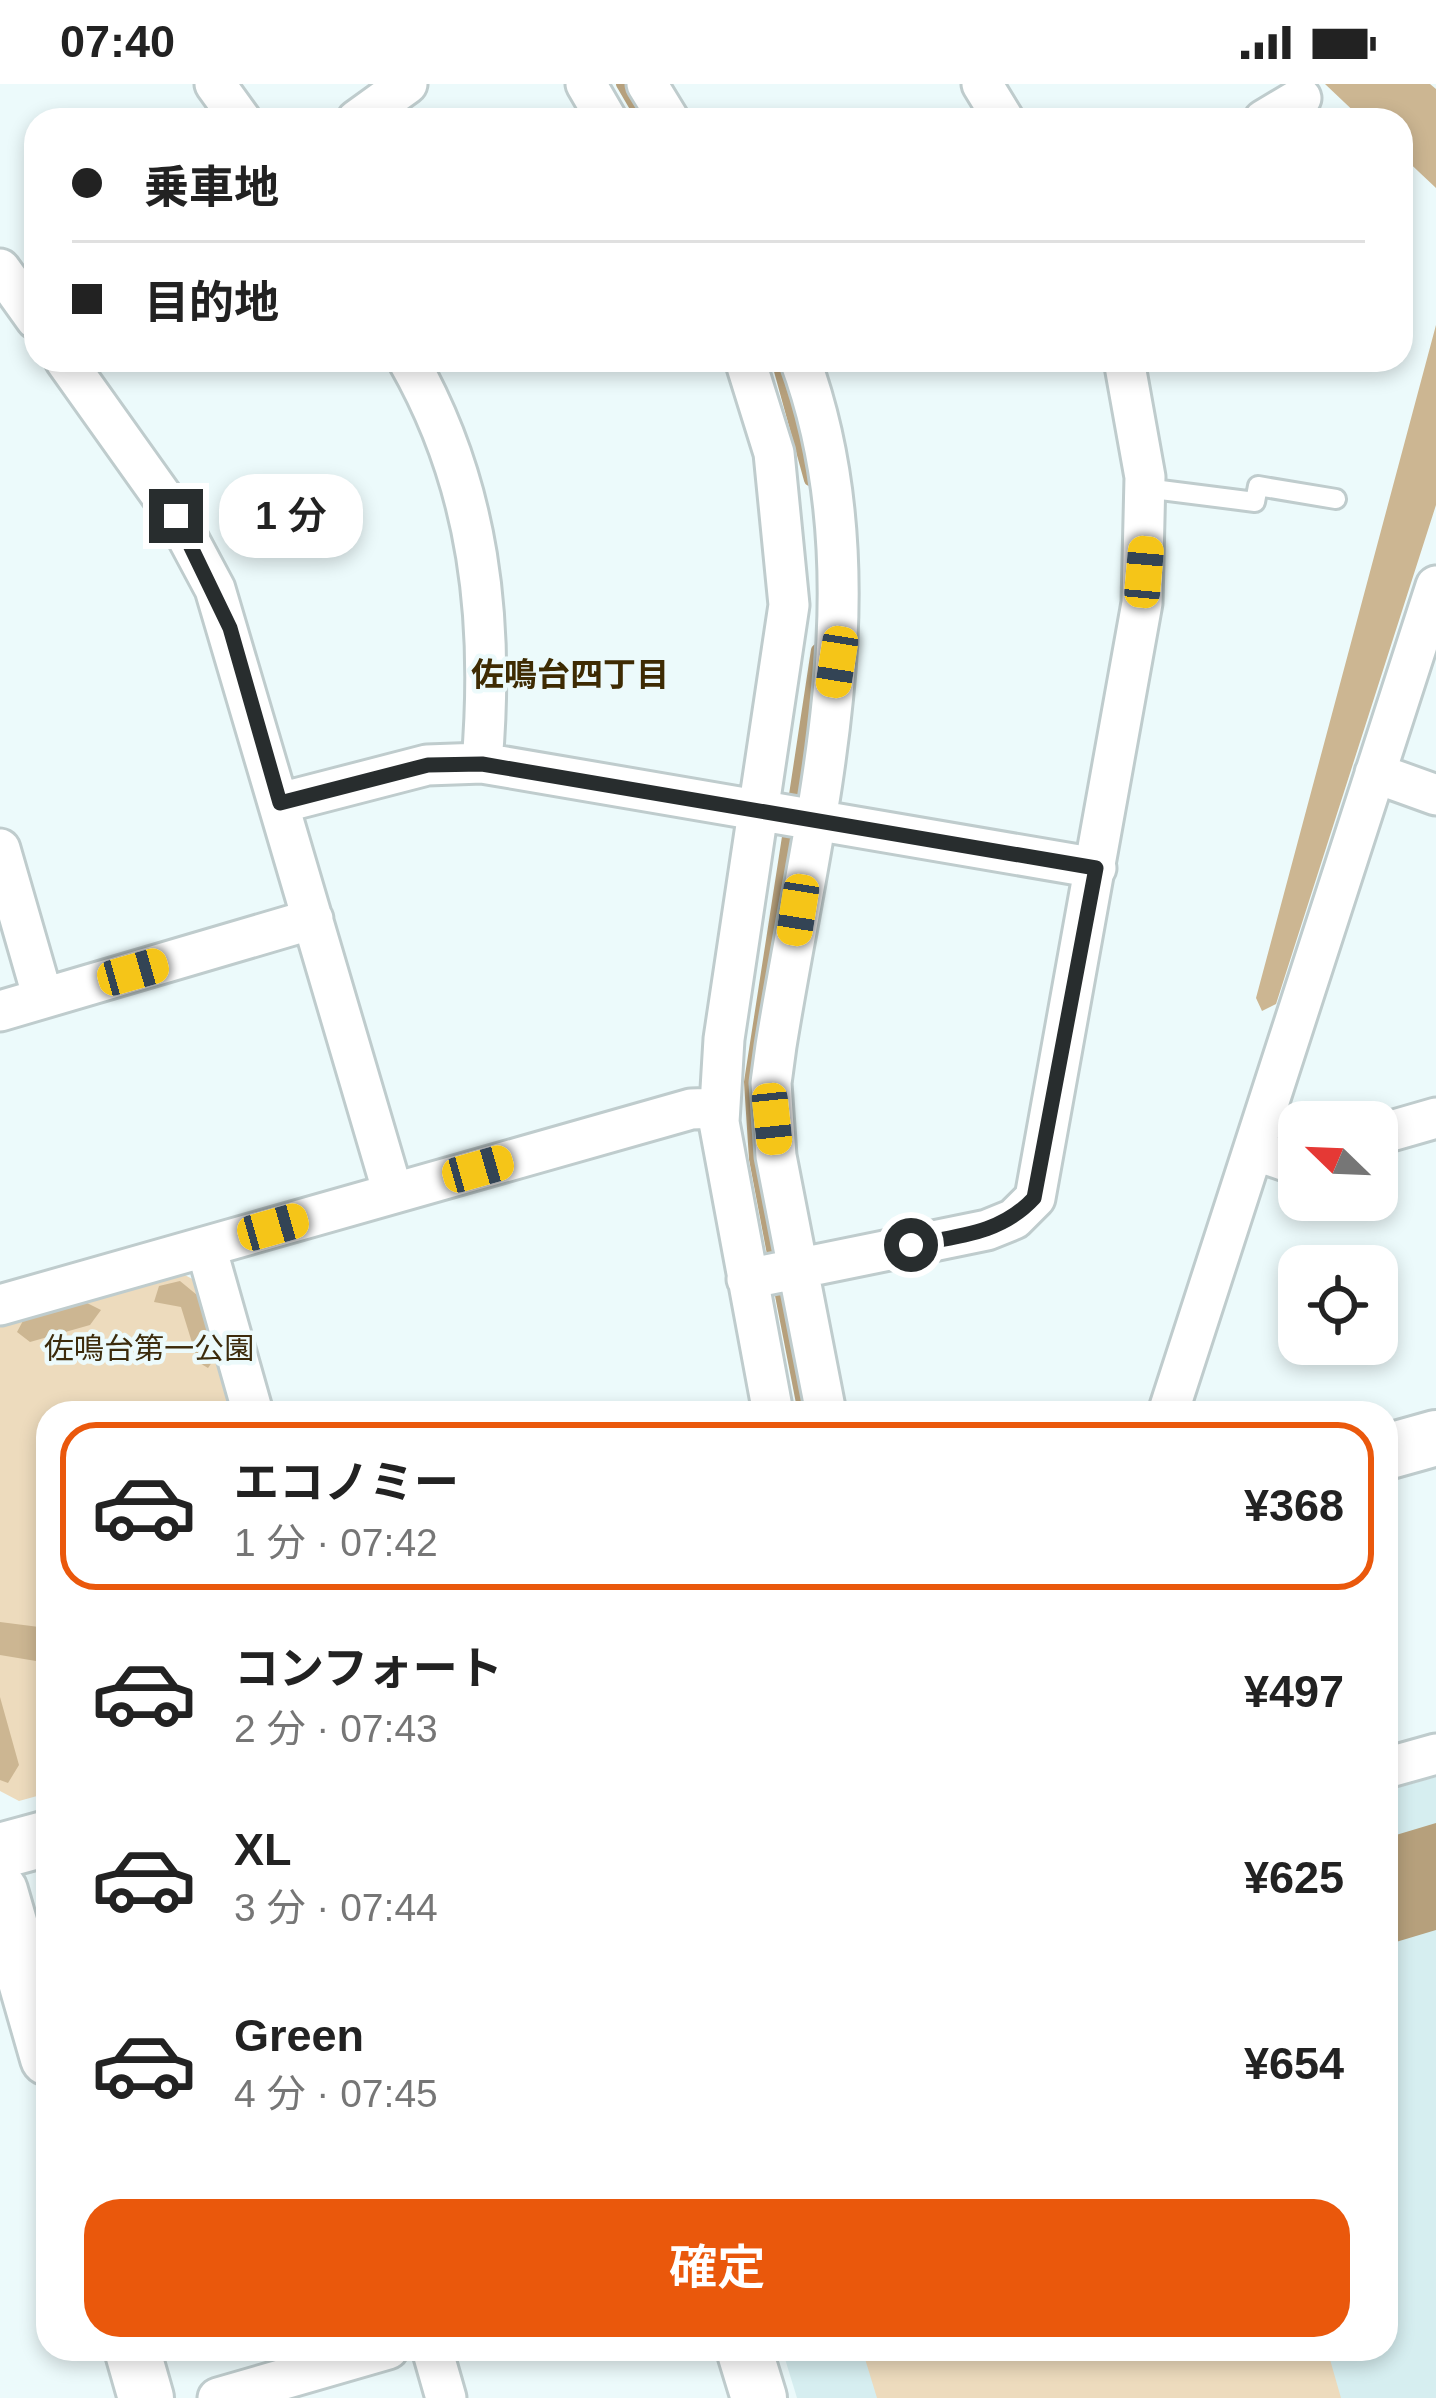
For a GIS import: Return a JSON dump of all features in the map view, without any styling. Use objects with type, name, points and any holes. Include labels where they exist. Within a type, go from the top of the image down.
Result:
[{"type":"street","points":[[374,108],[407,84]]},
{"type":"street","points":[[1284,108],[1300,98]]},
{"type":"street","points":[[0,269],[24,303]]},
{"type":"street","points":[[73,372],[197,551],[230,628],[393,1193]]},
{"type":"street","points":[[414,372],[454,460],[478,549],[488,640],[482,764]]},
{"type":"street","points":[[749,372],[774,453],[788,554],[786,656],[724,1039],[719,1108],[771,1401]]},
{"type":"street","points":[[804,372],[824,441],[841,550],[837,662],[771,1083],[776,1156],[824,1401]]},
{"type":"street","points":[[747,1279],[987,1230],[1014,1220],[1034,1198],[1142,603],[1145,488],[1126,372]]},
{"type":"street","points":[[1172,1401],[1436,586]]},
{"type":"street","points":[[280,803],[428,765],[482,764],[1096,868]]},
{"type":"street","points":[[1376,773],[1436,795]]},
{"type":"street","points":[[0,849],[43,998]]},
{"type":"street","points":[[0,1011],[314,919]]},
{"type":"street","points":[[0,1305],[691,1108],[719,1108]]},
{"type":"street","points":[[1398,1129],[1436,1118]]},
{"type":"street","points":[[1254,1150],[1278,1158]]},
{"type":"street","points":[[206,1247],[250,1401]]},
{"type":"street","points":[[1398,1449],[1436,1438]]},
{"type":"street","points":[[1398,1765],[1436,1754]]},
{"type":"street","points":[[0,1851],[36,1841]]},
{"type":"street","points":[[0,1891],[36,2016]]},
{"type":"street","points":[[135,2361],[146,2398]]},
{"type":"street","points":[[218,2398],[346,2361]]},
{"type":"street","points":[[435,2361],[446,2398]]},
{"type":"street","points":[[747,2361],[758,2398]]},
{"type":"lane","points":[[1145,488],[1255,502],[1258,486],[1336,499]]},
{"type":"shaded area","points":[[1325,84],[1430,84],[1436,89],[1436,188],[1413,166],[1413,108],[1350,108]]},
{"type":"shaded area","points":[[1436,325],[1436,505],[1276,1004],[1262,1011],[1256,998]]},
{"type":"shaded area","points":[[180,1281],[197,1295],[215,1358],[208,1368],[198,1362],[181,1307],[154,1302],[159,1286]]},
{"type":"shaded area","points":[[83,1301],[101,1310],[90,1325],[30,1342],[17,1332],[25,1317]]},
{"type":"shaded area","points":[[0,1622],[36,1627],[36,1661],[0,1655]]},
{"type":"shaded area","points":[[0,1697],[19,1765],[8,1783],[0,1780]]},
{"type":"shaded area","points":[[1436,1777],[1436,2398],[797,2398],[786,2361],[1398,2361],[1398,1788]]},
{"type":"shaded area","points":[[1436,1823],[1436,1930],[1398,1941],[1398,1834]]},
{"type":"green space","name":"佐鳴台第一公園","points":[[181,1273],[200,1283],[234,1401],[36,1401],[36,1796],[19,1801],[0,1791],[0,1324]]},
{"type":"green space","points":[[866,2361],[1330,2361],[1341,2398],[877,2398]]},
{"type":"waterway","points":[[622,84],[636,108]]},
{"type":"waterway","points":[[780,372],[810,480]]},
{"type":"waterway","points":[[795,795],[817,650]]},
{"type":"waterway","points":[[773,1254],[755,1159],[750,1082],[788,837]]},
{"type":"waterway","points":[[780,1290],[802,1401]]},
{"type":"district","name":"佐鳴台四丁目","points":[[570,674]]},
{"type":"route","points":[[176,516],[197,551],[230,628],[280,803],[428,765],[482,764],[1096,868],[1044,1170],[1034,1198],[1014,1220],[911,1245]]}]
